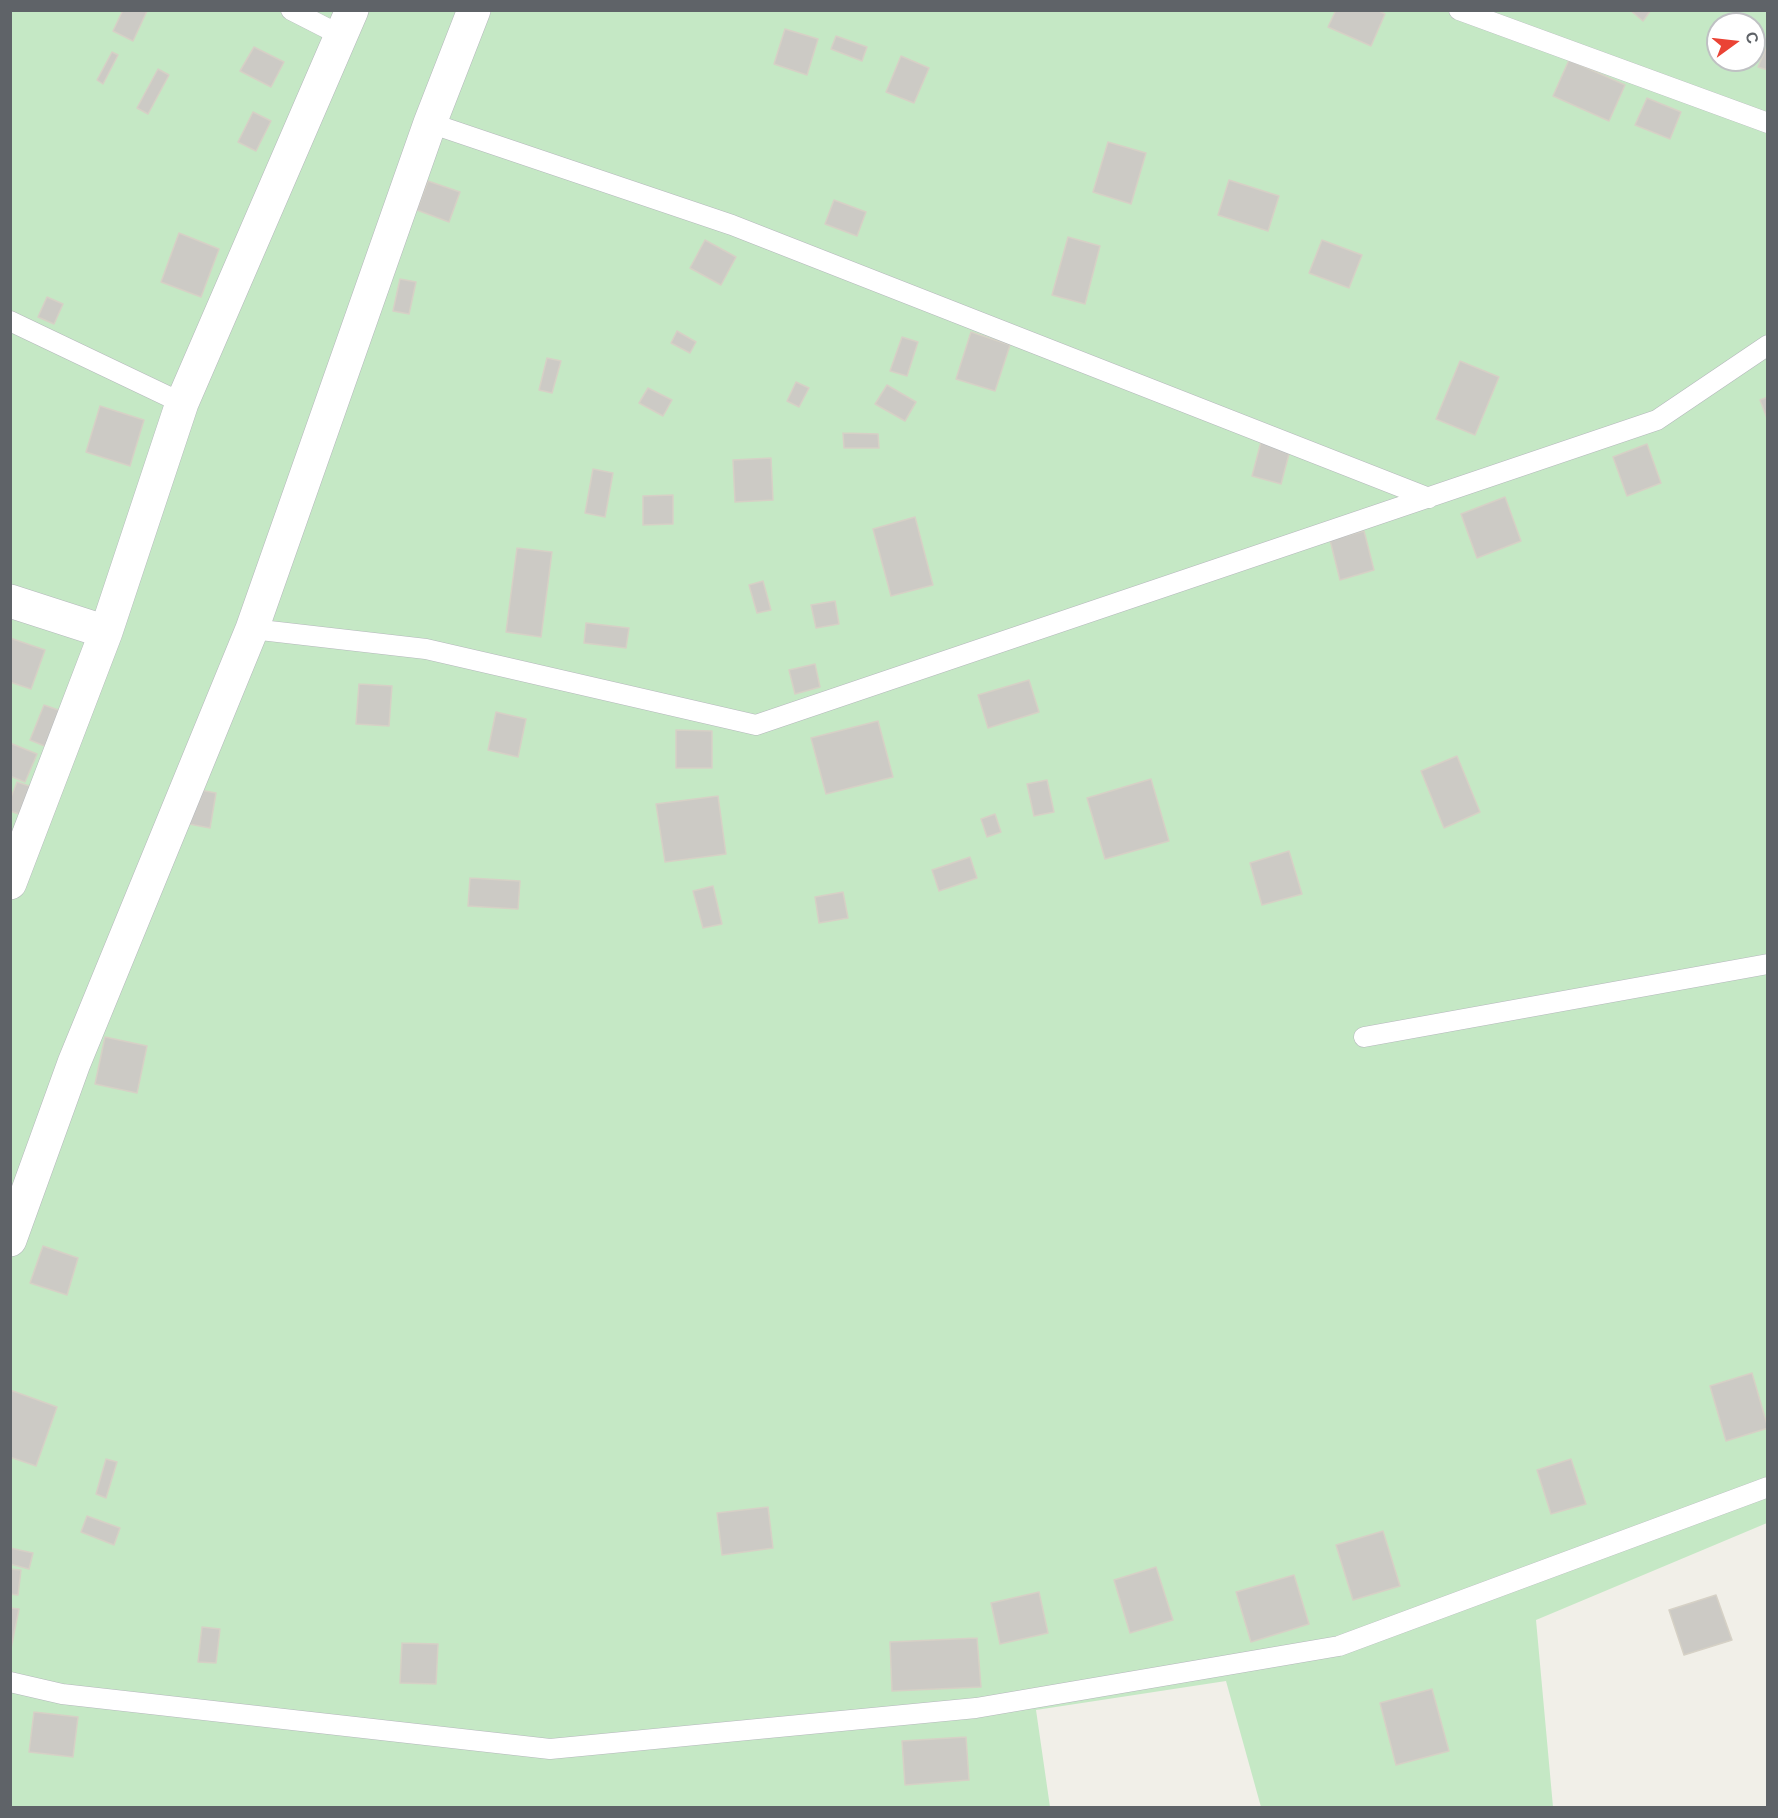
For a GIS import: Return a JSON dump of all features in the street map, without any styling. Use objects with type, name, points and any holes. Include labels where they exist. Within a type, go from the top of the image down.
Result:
[{"type":"street","points":[[10,1240],[74,1063],[252,629],[430,123],[474,10]]},
{"type":"street","points":[[10,884],[106,632],[182,403],[347,23]]},
{"type":"street","points":[[10,601],[106,632]]},
{"type":"lane","points":[[291,10],[347,23]]},
{"type":"lane","points":[[1459,10],[1767,123]]},
{"type":"lane","points":[[430,123],[732,225],[1429,498]]},
{"type":"lane","points":[[10,321],[182,403]]},
{"type":"lane","points":[[252,629],[426,649],[756,725],[1657,420],[1767,345]]},
{"type":"lane","points":[[1364,1037],[1767,964]]},
{"type":"lane","points":[[10,1682],[62,1694],[550,1749],[976,1708],[1339,1646],[1767,1487]]},
{"type":"green space","points":[[11,11],[1767,11],[1767,1523],[1536,1620],[1553,1807],[1261,1807],[1226,1681],[1036,1710],[1050,1807],[11,1808]]},
{"type":"building","points":[[123,10],[147,11],[133,41],[113,31]]},
{"type":"building","points":[[1336,10],[1377,10],[1385,14],[1371,46],[1328,27]]},
{"type":"building","points":[[1630,10],[1651,10],[1643,21]]},
{"type":"building","points":[[785,29],[818,39],[807,75],[774,64]]},
{"type":"building","points":[[836,36],[867,47],[862,61],[831,49]]},
{"type":"building","points":[[1768,44],[1768,70],[1766,69]]},
{"type":"building","points":[[254,47],[284,62],[271,87],[240,71]]},
{"type":"building","points":[[112,52],[118,55],[103,84],[97,80]]},
{"type":"building","points":[[901,56],[929,68],[914,103],[886,92]]},
{"type":"building","points":[[1569,60],[1625,85],[1609,121],[1553,96]]},
{"type":"building","points":[[158,69],[169,75],[148,114],[137,108]]},
{"type":"building","points":[[1647,98],[1681,112],[1670,139],[1635,125]]},
{"type":"building","points":[[253,112],[271,121],[256,151],[238,142]]},
{"type":"building","points":[[1108,142],[1146,153],[1131,204],[1093,192]]},
{"type":"building","points":[[1229,180],[1279,196],[1268,231],[1218,215]]},
{"type":"building","points":[[428,181],[460,192],[449,222],[417,210]]},
{"type":"building","points":[[834,200],[866,212],[857,236],[825,224]]},
{"type":"building","points":[[179,233],[219,249],[201,297],[161,282]]},
{"type":"building","points":[[1068,237],[1100,246],[1085,304],[1052,295]]},
{"type":"building","points":[[705,240],[736,257],[721,285],[690,268]]},
{"type":"building","points":[[1322,240],[1362,255],[1349,288],[1309,273]]},
{"type":"building","points":[[400,279],[416,282],[409,314],[393,311]]},
{"type":"building","points":[[47,297],[63,304],[54,324],[38,317]]},
{"type":"building","points":[[677,331],[696,342],[690,353],[671,343]]},
{"type":"building","points":[[971,332],[1010,345],[995,391],[956,379]]},
{"type":"building","points":[[902,337],[918,342],[907,376],[890,371]]},
{"type":"building","points":[[547,358],[561,361],[552,393],[539,390]]},
{"type":"building","points":[[1460,361],[1499,377],[1475,435],[1436,419]]},
{"type":"building","points":[[796,382],[809,388],[799,407],[787,401]]},
{"type":"building","points":[[887,385],[916,402],[905,421],[875,404]]},
{"type":"building","points":[[648,388],[672,400],[663,416],[639,403]]},
{"type":"building","points":[[1768,397],[1768,421],[1760,400]]},
{"type":"building","points":[[100,406],[144,420],[130,466],[86,452]]},
{"type":"building","points":[[843,433],[878,434],[879,448],[844,448]]},
{"type":"building","points":[[1261,442],[1290,450],[1281,484],[1252,476]]},
{"type":"building","points":[[1647,444],[1661,483],[1627,496],[1613,457]]},
{"type":"building","points":[[771,458],[773,500],[735,502],[733,460]]},
{"type":"building","points":[[593,469],[613,473],[605,517],[585,513]]},
{"type":"building","points":[[673,495],[673,524],[643,525],[643,496]]},
{"type":"building","points":[[1505,497],[1521,541],[1477,558],[1461,514]]},
{"type":"building","points":[[915,517],[933,585],[891,596],[873,529]]},
{"type":"building","points":[[1364,531],[1374,570],[1340,580],[1330,540]]},
{"type":"building","points":[[517,548],[552,552],[541,637],[506,632]]},
{"type":"building","points":[[763,581],[771,610],[757,613],[749,585]]},
{"type":"building","points":[[835,601],[839,624],[816,628],[811,605]]},
{"type":"building","points":[[586,623],[629,628],[626,648],[584,643]]},
{"type":"building","points":[[10,638],[45,650],[31,689],[10,682]]},
{"type":"building","points":[[815,664],[820,687],[795,694],[789,670]]},
{"type":"building","points":[[1029,680],[1039,712],[988,728],[978,695]]},
{"type":"building","points":[[359,684],[392,686],[389,726],[356,724]]},
{"type":"building","points":[[44,705],[61,711],[47,747],[30,740]]},
{"type":"building","points":[[496,712],[526,719],[518,757],[488,750]]},
{"type":"building","points":[[878,721],[893,777],[826,794],[811,738]]},
{"type":"building","points":[[676,730],[712,731],[712,768],[676,768]]},
{"type":"building","points":[[10,743],[37,754],[25,782],[10,776]]},
{"type":"building","points":[[1457,756],[1480,812],[1444,828],[1421,771]]},
{"type":"building","points":[[1151,779],[1169,841],[1105,859],[1087,798]]},
{"type":"building","points":[[1047,780],[1054,812],[1034,816],[1027,784]]},
{"type":"building","points":[[17,782],[32,787],[22,815],[10,811],[10,800]]},
{"type":"building","points":[[194,789],[216,793],[210,828],[189,824]]},
{"type":"building","points":[[718,796],[726,854],[665,862],[656,804]]},
{"type":"building","points":[[995,814],[1001,832],[987,837],[981,819]]},
{"type":"building","points":[[1289,851],[1302,894],[1262,905],[1250,863]]},
{"type":"building","points":[[970,857],[977,878],[939,891],[932,870]]},
{"type":"building","points":[[470,878],[520,881],[518,909],[468,906]]},
{"type":"building","points":[[713,886],[722,924],[703,928],[693,891]]},
{"type":"building","points":[[843,892],[848,918],[819,923],[815,897]]},
{"type":"building","points":[[105,1037],[147,1046],[137,1093],[95,1084]]},
{"type":"building","points":[[43,1246],[78,1258],[67,1295],[30,1283]]},
{"type":"building","points":[[1752,1373],[1768,1428],[1726,1441],[1710,1386]]},
{"type":"building","points":[[10,1390],[57,1407],[36,1466],[10,1457]]},
{"type":"building","points":[[106,1459],[117,1462],[106,1498],[96,1494]]},
{"type":"building","points":[[1571,1459],[1586,1504],[1551,1514],[1537,1470]]},
{"type":"building","points":[[768,1507],[773,1548],[722,1555],[717,1513]]},
{"type":"building","points":[[87,1516],[120,1528],[114,1545],[81,1532]]},
{"type":"building","points":[[1383,1531],[1400,1586],[1353,1600],[1336,1545]]},
{"type":"building","points":[[10,1548],[33,1553],[29,1569],[10,1564]]},
{"type":"building","points":[[1156,1567],[1173,1620],[1130,1633],[1114,1580]]},
{"type":"building","points":[[10,1569],[21,1570],[18,1595],[10,1594]]},
{"type":"building","points":[[1294,1575],[1309,1624],[1251,1642],[1236,1592]]},
{"type":"building","points":[[1039,1592],[1048,1633],[1000,1644],[991,1603]]},
{"type":"building","points":[[1716,1595],[1732,1640],[1684,1655],[1669,1610]]},
{"type":"building","points":[[10,1608],[19,1609],[10,1653]]},
{"type":"building","points":[[202,1627],[220,1629],[216,1663],[198,1662]]},
{"type":"building","points":[[977,1638],[981,1687],[892,1691],[890,1642]]},
{"type":"building","points":[[402,1643],[438,1644],[436,1684],[400,1683]]},
{"type":"building","points":[[1432,1689],[1449,1751],[1396,1765],[1380,1703]]},
{"type":"building","points":[[34,1712],[78,1717],[73,1757],[29,1752]]},
{"type":"building","points":[[966,1737],[969,1780],[905,1785],[902,1741]]}]
